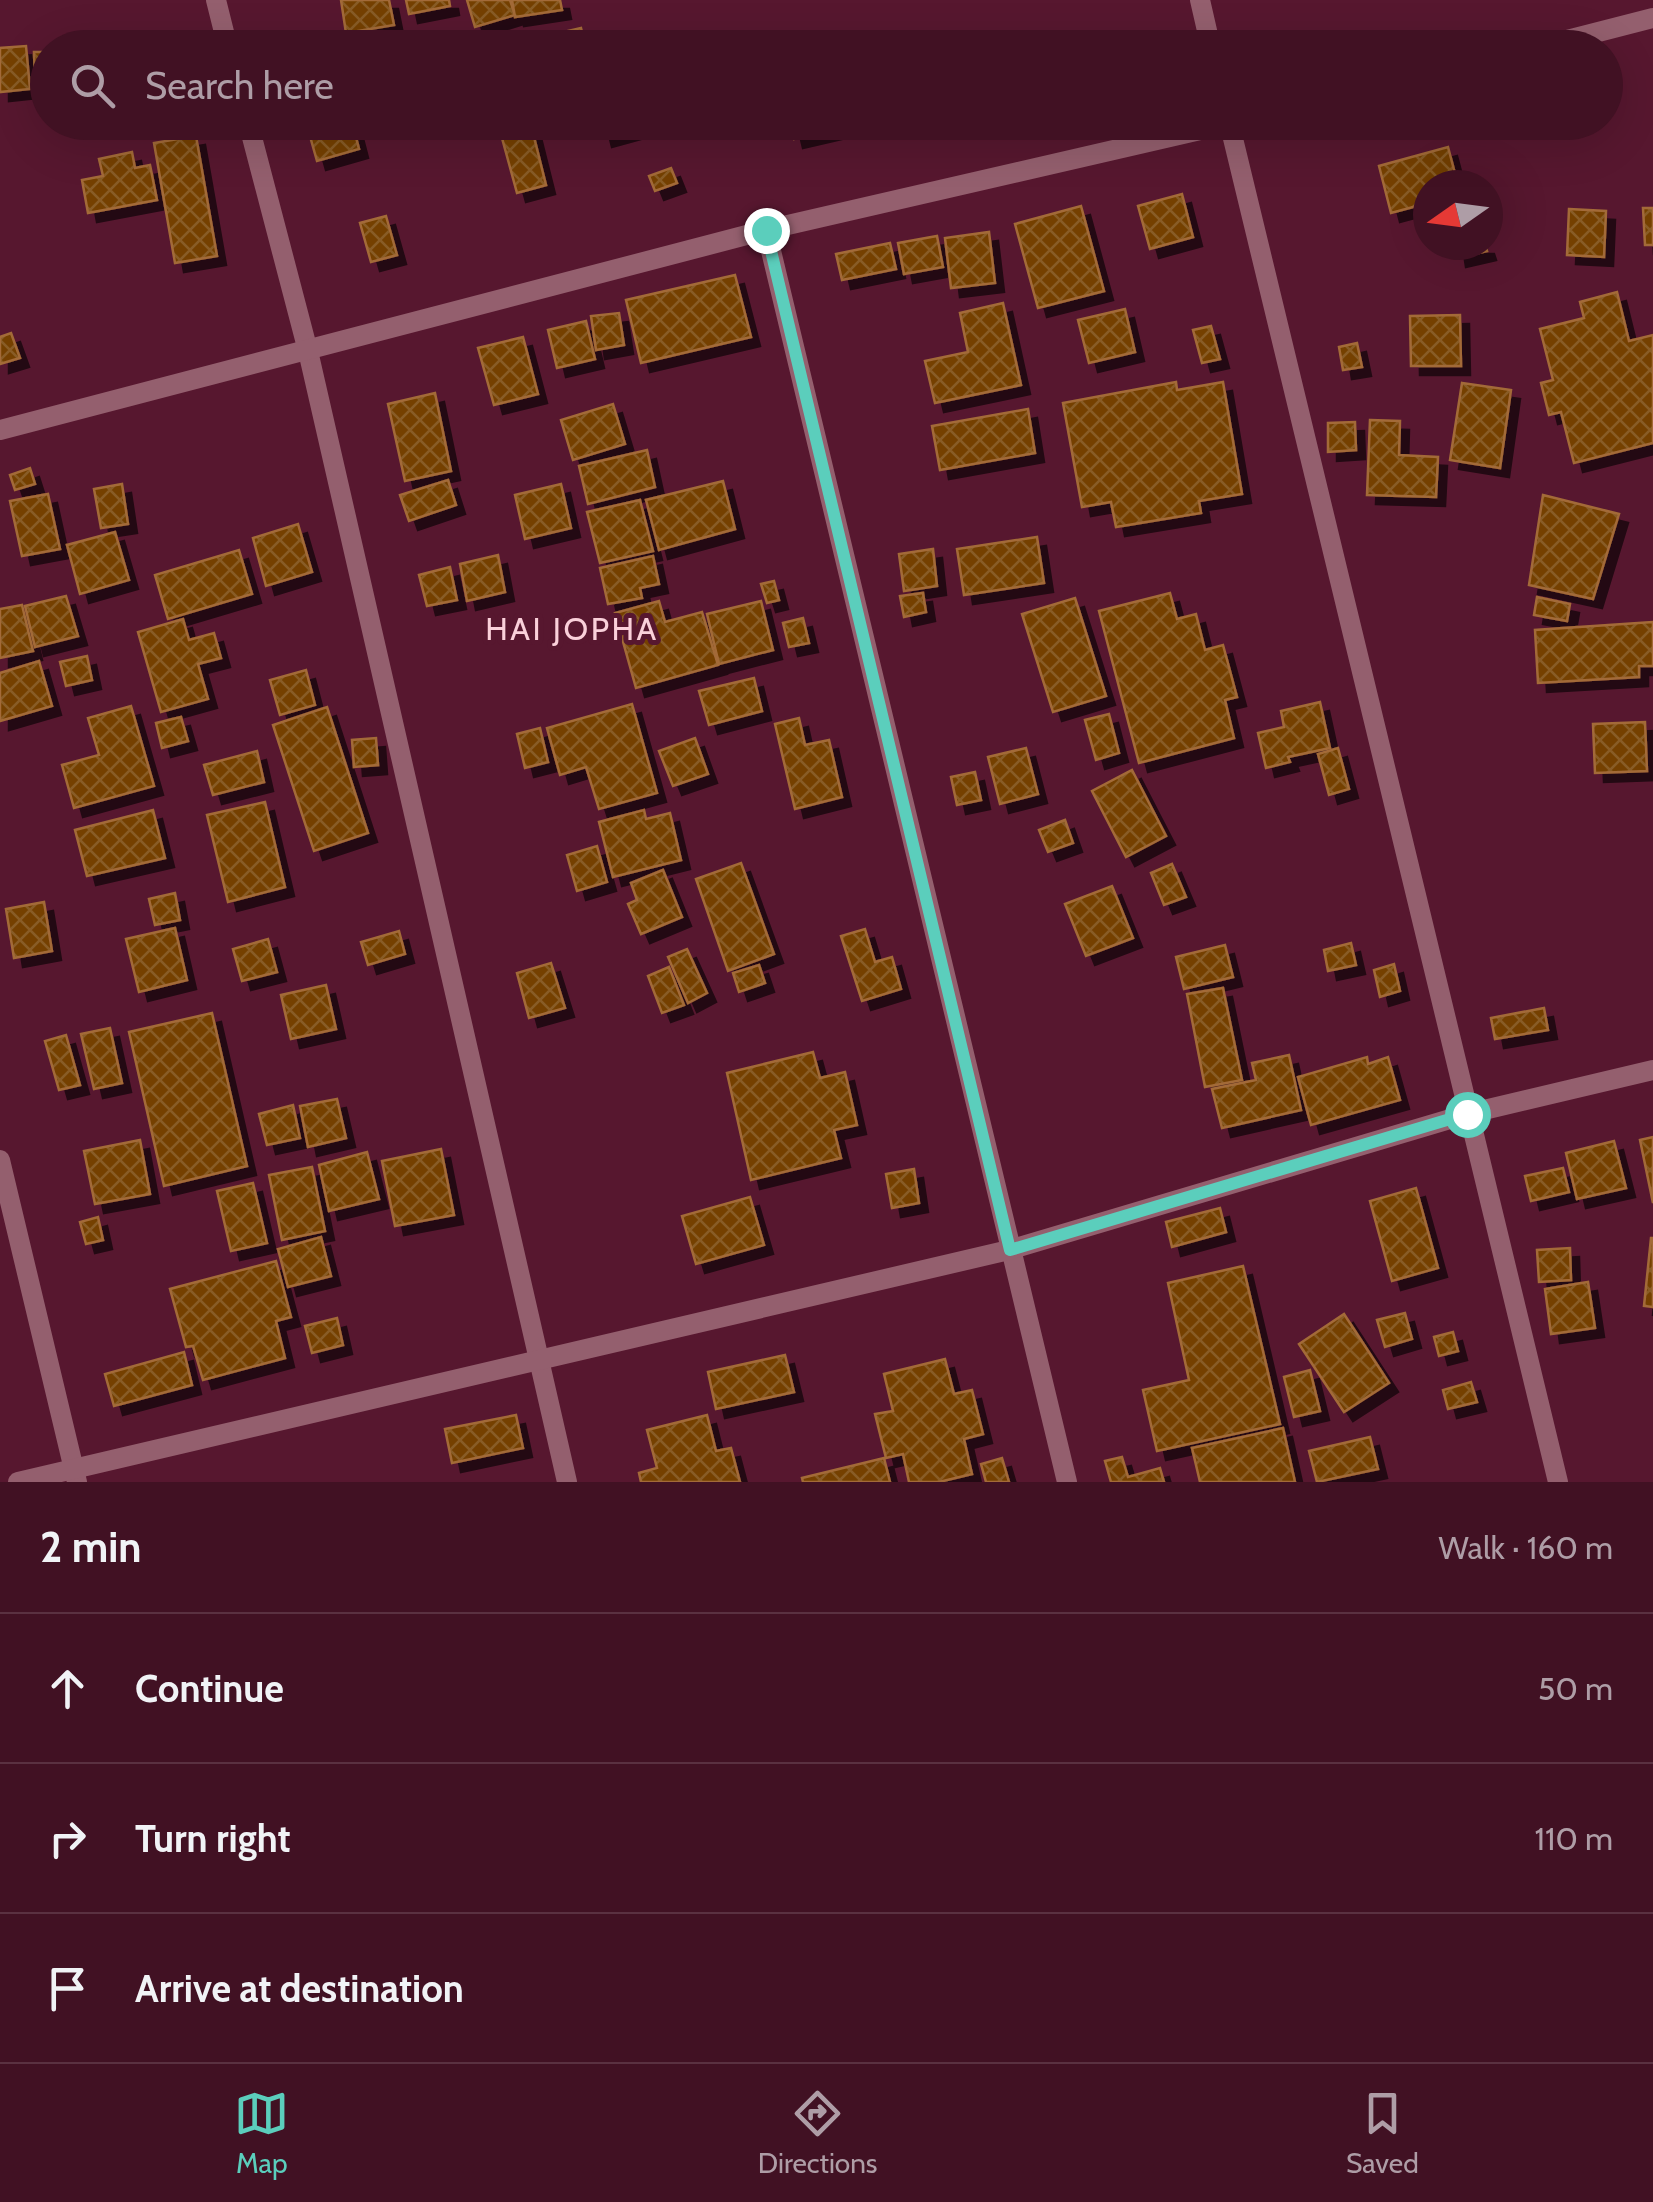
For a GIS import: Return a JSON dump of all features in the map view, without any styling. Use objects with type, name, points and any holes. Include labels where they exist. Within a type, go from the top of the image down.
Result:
[{"type":"street","points":[[216,0],[224,30]]},
{"type":"street","points":[[1200,0],[1207,30]]},
{"type":"street","points":[[1606,30],[1653,18]]},
{"type":"street","points":[[253,140],[308,351],[567,1482]]},
{"type":"street","points":[[0,430],[766,230],[1157,140]]},
{"type":"street","points":[[1235,140],[1558,1482]]},
{"type":"street","points":[[766,230],[1067,1482]]},
{"type":"street","points":[[18,1482],[75,1475],[1010,1250],[1467,1114],[1653,1070]]},
{"type":"street","points":[[0,1160],[75,1475]]},
{"type":"building","points":[[341,0],[389,0],[394,25],[346,30]]},
{"type":"building","points":[[406,0],[449,0],[450,6],[409,14]]},
{"type":"building","points":[[467,0],[510,0],[515,15],[475,27]]},
{"type":"building","points":[[512,0],[560,0],[562,10],[515,17]]},
{"type":"building","points":[[26,46],[30,89],[0,92],[0,48]]},
{"type":"building","points":[[197,140],[217,256],[175,263],[154,143]]},
{"type":"building","points":[[311,140],[357,140],[359,149],[317,161]]},
{"type":"building","points":[[503,140],[535,140],[546,185],[517,193]]},
{"type":"building","points":[[1448,147],[1454,170],[1413,170],[1413,207],[1391,213],[1379,166]]},
{"type":"building","points":[[132,152],[135,168],[150,165],[157,200],[88,213],[82,180],[103,176],[99,159]]},
{"type":"building","points":[[671,168],[677,183],[655,191],[649,176]]},
{"type":"building","points":[[1182,194],[1193,237],[1150,249],[1138,206]]},
{"type":"building","points":[[1081,206],[1104,291],[1038,308],[1015,224]]},
{"type":"building","points":[[1643,208],[1653,208],[1653,245],[1645,245]]},
{"type":"building","points":[[1569,209],[1606,211],[1604,257],[1567,255]]},
{"type":"building","points":[[386,216],[397,255],[371,262],[360,223]]},
{"type":"building","points":[[989,232],[995,283],[951,288],[945,238]]},
{"type":"building","points":[[937,236],[943,267],[904,274],[898,243]]},
{"type":"building","points":[[890,243],[896,269],[842,280],[836,254]]},
{"type":"building","points":[[735,275],[751,337],[641,363],[626,300]]},
{"type":"building","points":[[1617,292],[1629,341],[1653,335],[1653,443],[1574,463],[1561,412],[1549,415],[1541,383],[1553,380],[1540,329],[1584,318],[1580,302]]},
{"type":"building","points":[[1003,303],[1021,385],[935,403],[925,361],[968,352],[960,313]]},
{"type":"building","points":[[1125,309],[1135,352],[1089,363],[1078,320]]},
{"type":"building","points":[[619,313],[624,345],[596,350],[591,316]]},
{"type":"building","points":[[1460,315],[1461,366],[1411,366],[1410,316]]},
{"type":"building","points":[[586,321],[595,359],[557,368],[548,330]]},
{"type":"building","points":[[1211,326],[1220,359],[1202,363],[1193,330]]},
{"type":"building","points":[[11,333],[20,358],[0,364],[0,337]]},
{"type":"building","points":[[523,337],[538,394],[494,405],[478,348]]},
{"type":"building","points":[[1357,343],[1362,367],[1343,370],[1339,347]]},
{"type":"building","points":[[1176,382],[1177,390],[1223,382],[1242,494],[1199,501],[1201,513],[1116,527],[1111,502],[1082,507],[1063,403]]},
{"type":"building","points":[[1462,383],[1511,390],[1500,468],[1450,460]]},
{"type":"building","points":[[435,393],[451,471],[405,481],[388,404]]},
{"type":"building","points":[[613,404],[625,444],[573,460],[561,420]]},
{"type":"building","points":[[1028,409],[1035,453],[940,470],[932,426]]},
{"type":"building","points":[[1370,420],[1400,421],[1399,455],[1438,457],[1436,497],[1367,495]]},
{"type":"building","points":[[1355,422],[1356,450],[1328,452],[1328,423]]},
{"type":"building","points":[[647,450],[655,487],[588,504],[579,466]]},
{"type":"building","points":[[30,468],[35,484],[15,490],[10,475]]},
{"type":"building","points":[[448,480],[456,505],[409,521],[400,495]]},
{"type":"building","points":[[723,481],[735,529],[659,550],[646,500]]},
{"type":"building","points":[[122,484],[128,524],[101,528],[94,489]]},
{"type":"building","points":[[561,484],[571,528],[525,539],[515,495]]},
{"type":"building","points":[[48,494],[60,549],[22,556],[10,501]]},
{"type":"building","points":[[1543,495],[1619,514],[1593,599],[1529,585]]},
{"type":"building","points":[[640,500],[653,551],[600,563],[587,512]]},
{"type":"building","points":[[298,524],[312,572],[266,586],[253,538]]},
{"type":"building","points":[[115,532],[129,580],[80,594],[67,545]]},
{"type":"building","points":[[1037,537],[1044,583],[964,595],[957,549]]},
{"type":"building","points":[[933,549],[937,586],[904,591],[899,554]]},
{"type":"building","points":[[239,550],[252,594],[168,619],[155,575]]},
{"type":"building","points":[[498,555],[505,592],[467,601],[460,564]]},
{"type":"building","points":[[653,556],[659,584],[640,588],[642,598],[608,604],[600,568]]},
{"type":"building","points":[[450,567],[457,600],[427,606],[419,575]]},
{"type":"building","points":[[774,581],[779,600],[767,603],[761,584]]},
{"type":"building","points":[[923,593],[926,612],[904,617],[900,596]]},
{"type":"building","points":[[1170,593],[1177,619],[1196,614],[1205,650],[1223,645],[1237,697],[1225,700],[1234,738],[1139,763],[1099,611]]},
{"type":"building","points":[[66,596],[78,636],[35,647],[25,606]]},
{"type":"building","points":[[1537,597],[1570,604],[1567,621],[1534,615]]},
{"type":"building","points":[[1075,598],[1106,696],[1053,712],[1022,614]]},
{"type":"building","points":[[659,601],[665,622],[702,612],[718,665],[636,688],[615,613]]},
{"type":"building","points":[[761,601],[773,650],[719,664],[707,614]]},
{"type":"building","points":[[22,605],[33,651],[0,658],[0,609]]},
{"type":"building","points":[[803,618],[809,643],[789,647],[783,623]]},
{"type":"building","points":[[183,619],[189,640],[214,633],[221,658],[198,664],[208,699],[161,712],[138,632]]},
{"type":"building","points":[[1653,622],[1653,666],[1639,666],[1639,677],[1538,683],[1535,630]]},
{"type":"building","points":[[87,656],[92,680],[66,686],[60,662]]},
{"type":"building","points":[[39,661],[52,706],[0,721],[0,673]]},
{"type":"building","points":[[306,670],[315,705],[280,715],[270,680]]},
{"type":"building","points":[[754,678],[762,711],[709,725],[699,691]]},
{"type":"building","points":[[1320,702],[1330,748],[1288,757],[1290,762],[1266,768],[1258,733],[1284,727],[1281,711]]},
{"type":"building","points":[[632,704],[657,793],[599,809],[586,767],[560,775],[547,728]]},
{"type":"building","points":[[131,706],[154,786],[74,808],[62,765],[99,755],[88,718]]},
{"type":"building","points":[[327,707],[368,833],[314,851],[273,725]]},
{"type":"building","points":[[1109,714],[1119,753],[1096,760],[1085,720]]},
{"type":"building","points":[[181,717],[188,741],[162,748],[156,723]]},
{"type":"building","points":[[799,718],[805,745],[829,740],[842,797],[795,809],[775,724]]},
{"type":"building","points":[[1645,722],[1647,771],[1595,773],[1593,724]]},
{"type":"building","points":[[540,728],[548,762],[525,768],[517,734]]},
{"type":"building","points":[[376,738],[378,765],[354,767],[352,740]]},
{"type":"building","points":[[695,738],[708,774],[673,786],[659,751]]},
{"type":"building","points":[[1026,748],[1038,794],[1000,804],[988,757]]},
{"type":"building","points":[[1338,748],[1349,789],[1329,795],[1318,754]]},
{"type":"building","points":[[257,751],[264,782],[213,795],[204,765]]},
{"type":"building","points":[[1132,770],[1166,836],[1126,857],[1092,791]]},
{"type":"building","points":[[975,772],[981,800],[957,805],[951,777]]},
{"type":"building","points":[[265,802],[285,887],[228,902],[207,815]]},
{"type":"building","points":[[153,810],[165,858],[87,876],[75,830]]},
{"type":"building","points":[[644,810],[646,819],[670,813],[681,860],[613,877],[599,822]]},
{"type":"building","points":[[1065,820],[1073,843],[1048,852],[1039,830]]},
{"type":"building","points":[[597,846],[607,882],[577,891],[567,855]]},
{"type":"building","points":[[741,863],[774,954],[728,971],[696,879]]},
{"type":"building","points":[[1172,864],[1186,897],[1164,905],[1151,873]]},
{"type":"building","points":[[663,870],[682,917],[641,934],[628,904],[637,900],[631,883]]},
{"type":"building","points":[[1112,886],[1133,938],[1086,956],[1065,904]]},
{"type":"building","points":[[175,893],[180,920],[155,925],[149,899]]},
{"type":"building","points":[[44,902],[52,951],[14,958],[6,909]]},
{"type":"building","points":[[175,928],[187,980],[139,992],[126,939]]},
{"type":"building","points":[[865,929],[875,962],[892,957],[901,989],[862,1001],[841,936]]},
{"type":"building","points":[[399,931],[405,954],[368,965],[361,942]]},
{"type":"building","points":[[268,939],[277,972],[242,981],[233,949]]},
{"type":"building","points":[[1351,943],[1356,965],[1328,971],[1324,950]]},
{"type":"building","points":[[1225,945],[1233,977],[1184,989],[1176,957]]},
{"type":"building","points":[[687,949],[707,993],[688,1003],[668,957]]},
{"type":"building","points":[[551,963],[565,1008],[529,1018],[517,973]]},
{"type":"building","points":[[1394,964],[1400,991],[1380,997],[1374,970]]},
{"type":"building","points":[[759,965],[765,983],[739,992],[733,973]]},
{"type":"building","points":[[669,967],[684,1005],[662,1013],[648,976]]},
{"type":"building","points":[[326,985],[336,1029],[291,1039],[281,995]]},
{"type":"building","points":[[1223,988],[1242,1080],[1205,1087],[1187,994]]},
{"type":"building","points":[[1544,1008],[1548,1030],[1495,1039],[1491,1018]]},
{"type":"building","points":[[212,1013],[247,1166],[164,1186],[129,1032]]},
{"type":"building","points":[[110,1028],[122,1083],[94,1089],[81,1034]]},
{"type":"building","points":[[66,1035],[80,1085],[59,1090],[45,1041]]},
{"type":"building","points":[[813,1052],[820,1078],[845,1072],[857,1125],[834,1130],[841,1158],[751,1180],[727,1073]]},
{"type":"building","points":[[1289,1055],[1301,1110],[1222,1128],[1212,1089],[1256,1080],[1252,1063]]},
{"type":"building","points":[[1367,1057],[1368,1064],[1388,1057],[1400,1100],[1311,1125],[1298,1077]]},
{"type":"building","points":[[337,1099],[346,1138],[308,1147],[300,1106]]},
{"type":"building","points":[[293,1105],[300,1138],[267,1145],[259,1114]]},
{"type":"building","points":[[1653,1137],[1653,1203],[1640,1140]]},
{"type":"building","points":[[140,1140],[150,1194],[95,1204],[84,1151]]},
{"type":"building","points":[[1614,1141],[1626,1188],[1577,1199],[1566,1153]]},
{"type":"building","points":[[441,1149],[454,1215],[395,1226],[382,1161]]},
{"type":"building","points":[[367,1152],[379,1199],[329,1211],[319,1165]]},
{"type":"building","points":[[312,1167],[325,1231],[282,1240],[269,1175]]},
{"type":"building","points":[[1563,1168],[1569,1192],[1531,1201],[1525,1176]]},
{"type":"building","points":[[914,1169],[919,1203],[892,1208],[886,1174]]},
{"type":"building","points":[[253,1183],[267,1243],[231,1251],[217,1191]]},
{"type":"building","points":[[1416,1188],[1438,1268],[1392,1281],[1370,1201]]},
{"type":"building","points":[[750,1197],[764,1245],[696,1264],[682,1216]]},
{"type":"building","points":[[1220,1208],[1226,1232],[1172,1247],[1166,1222]]},
{"type":"building","points":[[98,1217],[103,1240],[86,1244],[80,1222]]},
{"type":"building","points":[[321,1237],[331,1276],[288,1287],[278,1249]]},
{"type":"building","points":[[1653,1238],[1653,1307],[1644,1306]]},
{"type":"building","points":[[1570,1248],[1571,1280],[1539,1282],[1537,1250]]},
{"type":"building","points":[[276,1261],[291,1317],[276,1321],[285,1358],[203,1380],[193,1346],[186,1347],[170,1289]]},
{"type":"building","points":[[1243,1266],[1280,1424],[1157,1451],[1143,1390],[1189,1380],[1168,1283]]},
{"type":"building","points":[[1588,1282],[1595,1328],[1551,1334],[1545,1289]]},
{"type":"building","points":[[1405,1313],[1412,1339],[1385,1347],[1377,1320]]},
{"type":"building","points":[[1344,1314],[1389,1383],[1344,1412],[1299,1344]]},
{"type":"building","points":[[337,1318],[343,1345],[312,1353],[305,1326]]},
{"type":"building","points":[[1453,1332],[1458,1351],[1439,1356],[1434,1337]]},
{"type":"building","points":[[184,1352],[192,1385],[114,1406],[105,1374]]},
{"type":"building","points":[[785,1355],[794,1392],[716,1409],[708,1372]]},
{"type":"building","points":[[945,1359],[954,1394],[972,1390],[983,1434],[964,1439],[972,1474],[939,1482],[909,1482],[903,1454],[886,1458],[875,1414],[893,1411],[884,1374]]},
{"type":"building","points":[[1310,1370],[1320,1411],[1294,1417],[1284,1377]]},
{"type":"building","points":[[1471,1382],[1477,1402],[1448,1409],[1443,1390]]},
{"type":"building","points":[[516,1415],[523,1448],[452,1463],[445,1429]]},
{"type":"building","points":[[707,1415],[716,1451],[731,1448],[740,1482],[641,1482],[639,1473],[657,1468],[647,1430]]},
{"type":"building","points":[[1283,1428],[1295,1482],[1200,1482],[1192,1448]]},
{"type":"building","points":[[1370,1437],[1378,1469],[1317,1482],[1309,1451]]},
{"type":"building","points":[[1122,1457],[1128,1477],[1160,1468],[1164,1482],[1111,1482],[1105,1461]]},
{"type":"building","points":[[884,1458],[890,1482],[803,1482],[802,1478]]},
{"type":"building","points":[[1002,1458],[1009,1482],[986,1482],[981,1464]]},
{"type":"district","name":"HAI JOPHA","points":[[572,628]]},
{"type":"route","points":[[766,230],[1010,1250],[1467,1114]]}]
